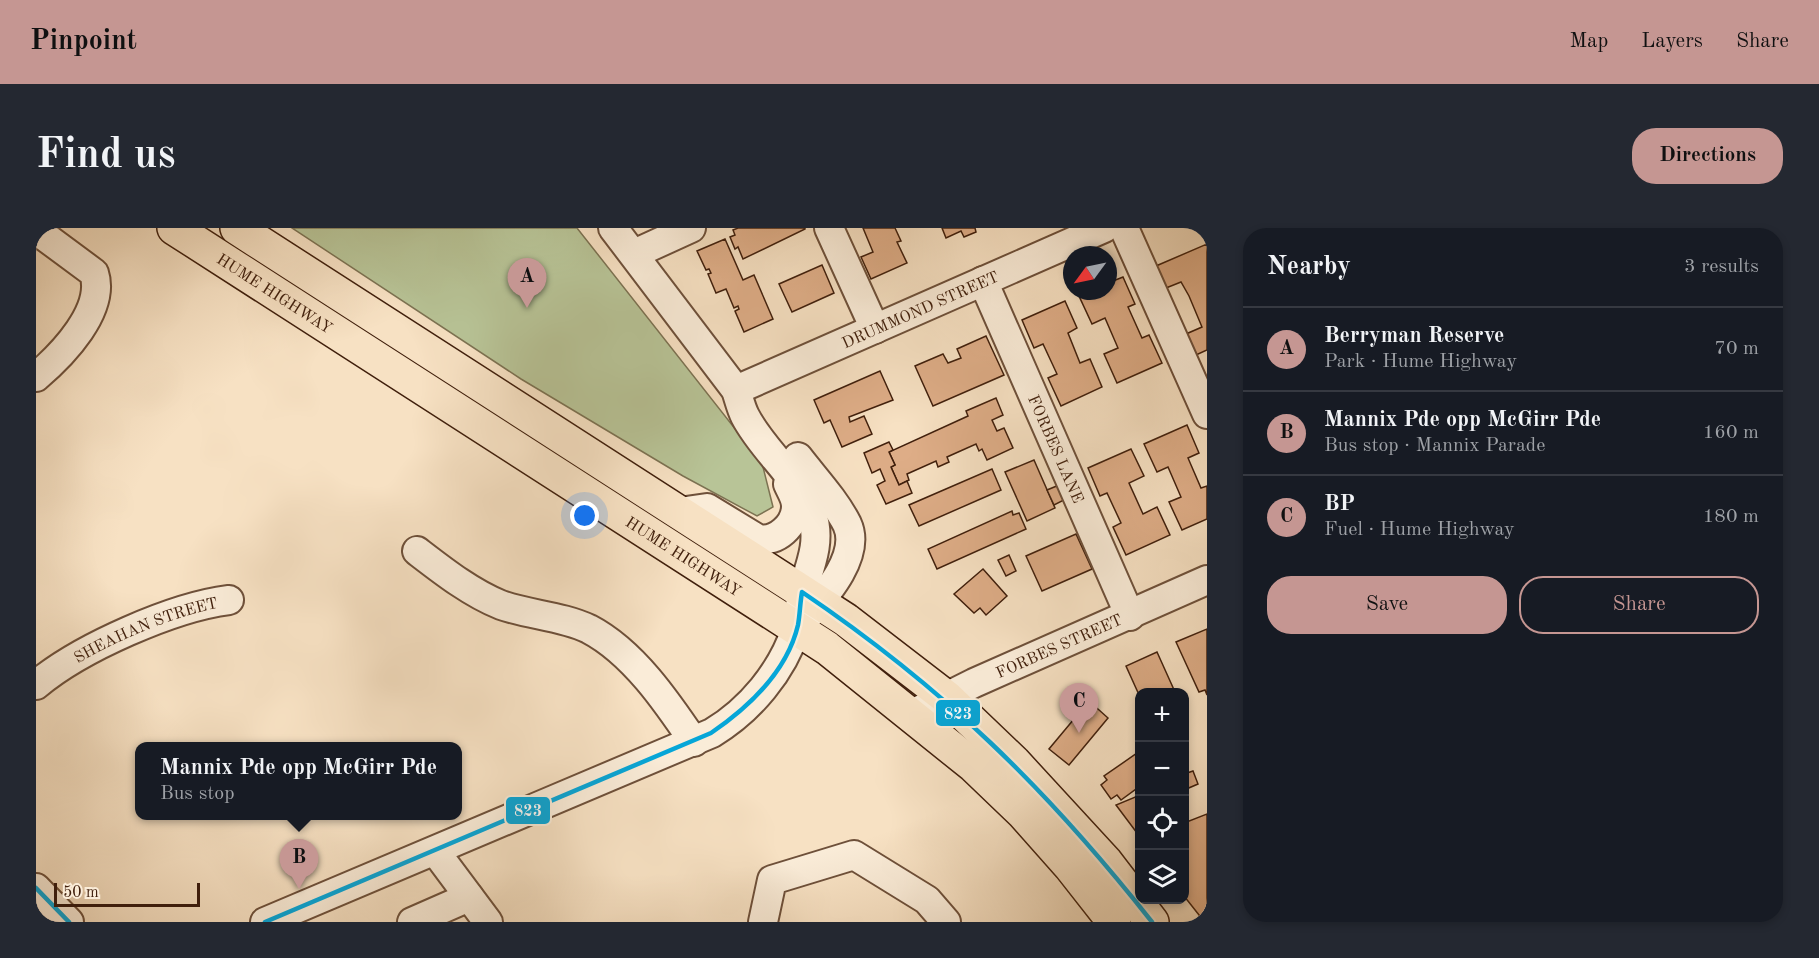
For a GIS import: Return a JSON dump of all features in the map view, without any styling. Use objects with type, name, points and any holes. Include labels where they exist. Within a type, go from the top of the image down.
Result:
[{"type":"highway","name":"HUME HIGHWAY","points":[[174,228],[797,628],[912,714],[974,766],[1023,813],[1070,866],[1114,922]]},
{"type":"highway","name":"HUME HIGHWAY","points":[[237,228],[846,620],[946,697],[1014,762],[1106,862],[1152,922]]},
{"type":"street","points":[[613,228],[736,390],[746,417],[800,490],[814,523],[816,536],[810,597]]},
{"type":"street","points":[[634,254],[692,228]]},
{"type":"street","points":[[829,228],[874,329]]},
{"type":"street","name":"DRUMMOND STREET","points":[[736,390],[1104,228]]},
{"type":"street","points":[[1124,228],[1207,414]]},
{"type":"street","points":[[36,230],[85,264],[94,273],[97,282],[95,300],[70,345],[36,377]]},
{"type":"street","name":"FORBES LANE","points":[[983,281],[1130,616]]},
{"type":"street","points":[[265,922],[694,742],[725,726],[751,704],[781,662],[810,597],[849,554],[848,526],[760,407],[736,390]]},
{"type":"street","points":[[680,512],[706,507],[758,539],[766,541],[778,536],[791,521],[796,506],[795,498],[770,450]]},
{"type":"street","points":[[417,551],[454,579],[499,604],[536,616],[578,624],[603,638],[635,666],[694,742]]},
{"type":"street","name":"FORBES STREET","points":[[912,714],[1207,580]]},
{"type":"street","name":"SHEAHAN STREET","points":[[36,685],[63,665],[142,627],[187,608],[229,600]]},
{"type":"street","points":[[435,851],[488,922]]},
{"type":"street","points":[[763,922],[772,880],[854,855],[927,900],[946,922]]},
{"type":"street","points":[[36,888],[69,922]]},
{"type":"street","points":[[412,922],[469,897]]},
{"type":"green space","points":[[292,228],[577,228],[762,463],[773,507],[757,516],[683,476],[521,379]]},
{"type":"building","points":[[738,228],[805,229],[743,259],[738,247],[735,249],[730,237],[735,235],[733,230]]},
{"type":"building","points":[[863,228],[895,228],[901,241],[897,242],[907,263],[871,279],[861,257],[873,252]]},
{"type":"building","points":[[942,228],[975,228],[976,232],[964,237],[961,231],[946,238]]},
{"type":"building","points":[[725,239],[743,280],[754,275],[773,319],[744,332],[735,311],[739,309],[738,306],[734,308],[726,289],[716,293],[708,274],[711,273],[709,269],[706,270],[697,251]]},
{"type":"building","points":[[1207,244],[1207,350],[1196,355],[1186,334],[1202,327],[1189,296],[1181,282],[1166,288],[1156,266]]},
{"type":"building","points":[[822,265],[834,293],[792,312],[779,284]]},
{"type":"building","points":[[1123,277],[1135,304],[1128,307],[1142,338],[1149,335],[1162,363],[1117,383],[1104,354],[1118,348],[1105,318],[1092,324],[1081,300],[1117,300],[1117,279]]},
{"type":"building","points":[[1065,301],[1077,328],[1068,333],[1080,363],[1090,359],[1102,387],[1061,406],[1048,378],[1057,374],[1043,344],[1034,348],[1022,320]]},
{"type":"building","points":[[986,336],[1004,375],[933,406],[915,366],[943,354],[948,363],[961,358],[957,349]]},
{"type":"building","points":[[880,371],[893,400],[849,417],[850,422],[864,416],[872,434],[842,447],[830,420],[824,423],[814,400]]},
{"type":"building","points":[[996,398],[1003,415],[992,420],[997,431],[1004,428],[1013,448],[987,460],[982,449],[979,451],[976,444],[947,457],[949,462],[938,467],[936,461],[907,474],[909,480],[899,485],[891,467],[895,465],[889,452],[968,416],[966,411]]},
{"type":"building","points":[[1187,425],[1199,453],[1188,458],[1201,488],[1207,486],[1207,519],[1182,530],[1169,502],[1181,497],[1168,467],[1157,472],[1144,444]]},
{"type":"building","points":[[889,442],[893,450],[889,452],[895,465],[891,467],[899,485],[907,481],[912,493],[886,504],[877,485],[885,481],[880,469],[872,473],[864,453]]},
{"type":"building","points":[[1131,449],[1144,476],[1129,483],[1143,514],[1157,507],[1170,535],[1126,555],[1113,527],[1121,523],[1107,493],[1100,496],[1088,468]]},
{"type":"building","points":[[1034,460],[1055,508],[1027,521],[1005,472]]},
{"type":"building","points":[[992,469],[1001,490],[919,526],[909,505]]},
{"type":"building","points":[[1064,483],[1070,497],[1054,505],[1047,490]]},
{"type":"building","points":[[1012,511],[1013,515],[1019,513],[1026,529],[937,569],[928,549]]},
{"type":"building","points":[[1076,534],[1092,569],[1042,591],[1026,556]]},
{"type":"building","points":[[1009,555],[1016,571],[1006,576],[998,560]]},
{"type":"building","points":[[983,569],[1007,596],[986,615],[980,608],[974,613],[954,594]]},
{"type":"building","points":[[1207,629],[1207,695],[1205,690],[1199,692],[1176,642]]},
{"type":"building","points":[[1157,652],[1173,688],[1136,688],[1126,666]]},
{"type":"building","points":[[1089,701],[1108,718],[1069,765],[1049,749]]},
{"type":"building","points":[[1135,754],[1135,790],[1121,800],[1117,795],[1111,799],[1101,785],[1107,780],[1104,776]]},
{"type":"building","points":[[1193,771],[1198,784],[1189,788],[1189,772]]},
{"type":"building","points":[[1135,797],[1135,830],[1116,805]]},
{"type":"building","points":[[1207,814],[1207,918],[1203,920],[1189,902],[1189,821]]},
{"type":"transit line","name":"823","points":[[265,922],[711,733],[739,712],[776,673],[793,642],[798,625],[802,592],[902,665],[990,743],[1073,827],[1152,922]]},
{"type":"transit line","name":"823","points":[[36,888],[69,922]]},
{"type":"place","name":"Berryman Reserve","points":[[527,308]]},
{"type":"place","name":"BP","points":[[1079,733]]},
{"type":"place","name":"Mannix Pde opp McGirr Pde","points":[[299,889]]}]
